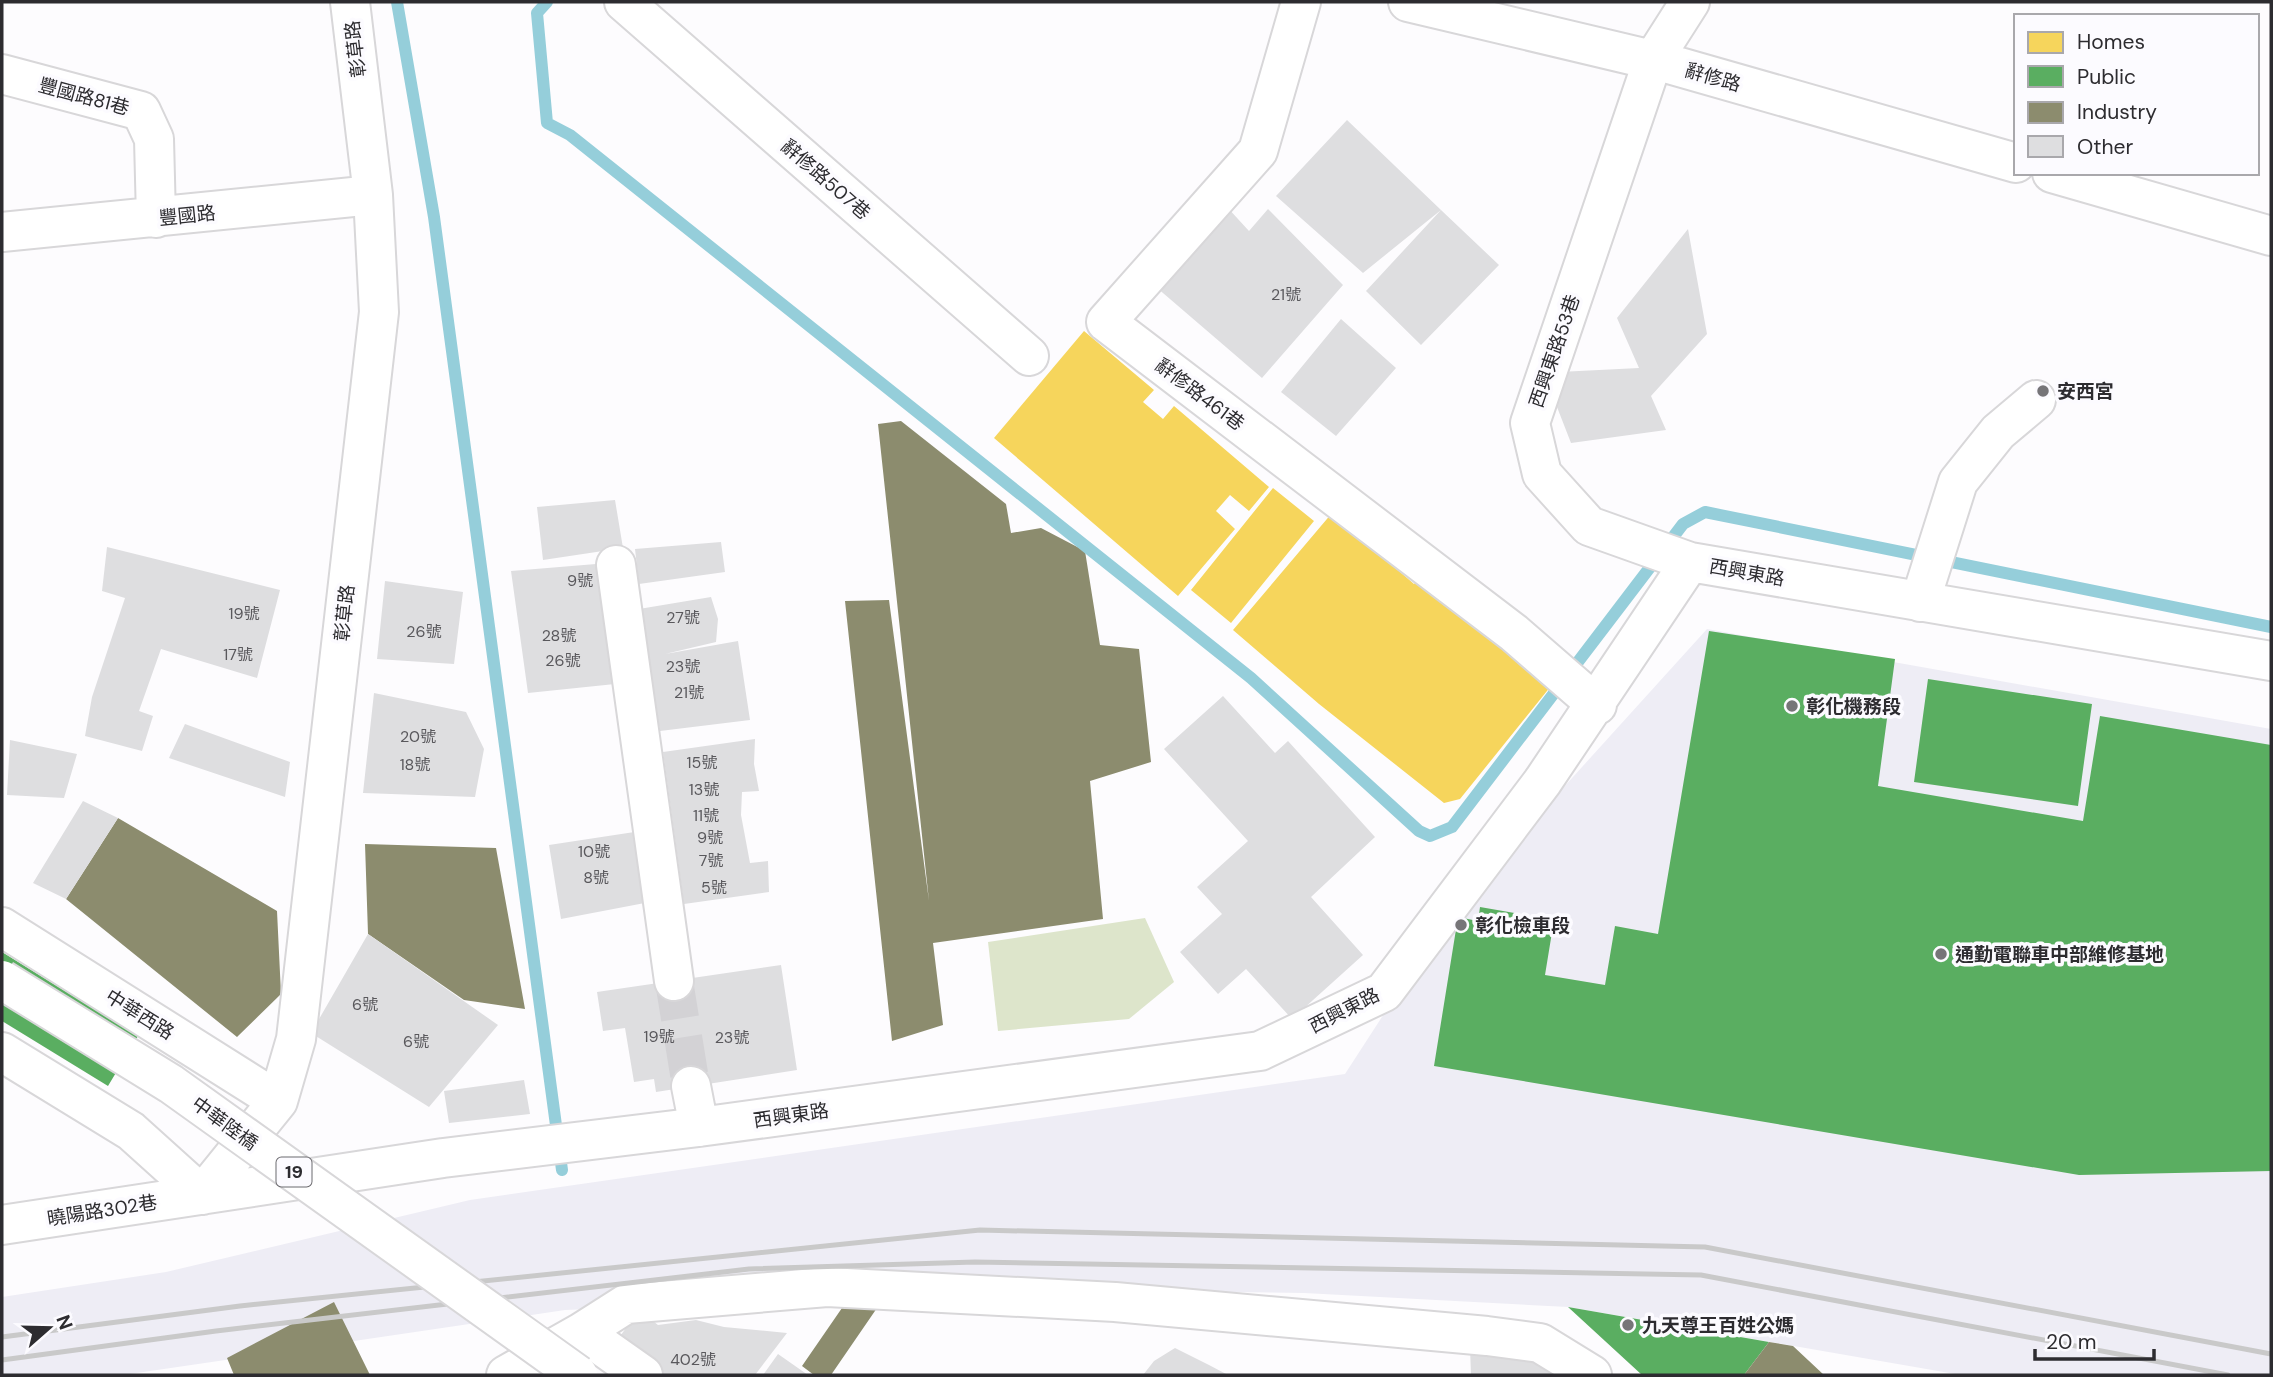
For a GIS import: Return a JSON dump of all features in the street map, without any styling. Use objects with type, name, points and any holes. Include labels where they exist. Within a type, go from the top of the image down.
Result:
[{"type":"street","name":"彰草路","points":[[202,1195],[278,1101],[296,1040],[377,326],[373,195],[350,2]]},
{"type":"street","name":"辭修路507巷","points":[[624,2],[1028,356]]},
{"type":"street","name":"辭修路461巷","points":[[1301,2],[1258,151],[1106,322],[1514,633],[1597,705]]},
{"type":"street","name":"辭修路","points":[[1408,2],[1653,60],[2014,162]]},
{"type":"street","name":"西興東路53巷","points":[[1690,2],[1653,60],[1530,423],[1542,474],[1589,526],[1690,562]]},
{"type":"street","name":"豐國路81巷","points":[[2,74],[141,111],[154,139],[156,218]]},
{"type":"street","points":[[2059,175],[2271,236]]},
{"type":"street","name":"豐國路","points":[[2,232],[373,195]]},
{"type":"street","points":[[1920,602],[1958,482],[1998,432],[2036,400]]},
{"type":"street","name":"西興東路","points":[[202,1195],[443,1158],[698,1127],[1260,1051],[1384,992],[1597,705],[1690,562],[2271,661]]},
{"type":"street","points":[[616,565],[674,981]]},
{"type":"street","name":"中華西路","points":[[2,927],[278,1101]]},
{"type":"street","name":"中華陸橋","points":[[2,980],[171,1084],[578,1375]]},
{"type":"street","points":[[2,1052],[131,1131],[202,1195]]},
{"type":"street","points":[[691,1086],[698,1127]]},
{"type":"street","name":"曉陽路302巷","points":[[2,1226],[202,1195]]},
{"type":"street","points":[[506,1375],[626,1304],[827,1287],[1115,1302],[1474,1334],[1540,1343],[1592,1375]]},
{"type":"street","points":[[582,1332],[643,1375]]},
{"type":"shaded area","points":[[1707,629],[2271,729],[2271,1375],[1961,1375],[1568,1307],[1304,1293],[1070,1290],[565,1310],[123,1375],[2,1375],[2,1297],[166,1272],[470,1200],[1345,1074],[1448,915]]},
{"type":"green space","points":[[1145,918],[1174,982],[1129,1019],[998,1031],[988,942]]},
{"type":"building: Homes","points":[[1084,331],[1154,390],[1143,402],[1163,419],[1174,406],[1269,487],[1249,511],[1230,495],[1216,511],[1235,529],[1178,596],[994,438]]},
{"type":"building: Homes","points":[[1273,488],[1314,521],[1231,623],[1191,590]]},
{"type":"building: Homes","points":[[1332,513],[1414,584],[1426,571],[1555,681],[1460,799],[1444,803],[1319,704],[1233,630]]},
{"type":"building: Public","name":"通勤電聯車中部維修基地","points":[[1709,631],[1895,659],[1878,786],[2083,821],[2100,716],[2271,745],[2271,1171],[2079,1175],[1434,1066],[1458,917],[1478,921],[1480,907],[1554,920],[1545,975],[1605,985],[1615,926],[1658,934]]},
{"type":"building: Public","name":"彰化機務段","points":[[1928,679],[2092,704],[2078,806],[1914,782]]},
{"type":"building: Public","points":[[2,952],[138,1036],[108,1086],[2,1021]]},
{"type":"building: Public","name":"九天尊王百姓公媽","points":[[1568,1307],[1769,1342],[1744,1375],[1642,1375]]},
{"type":"building: Industry","points":[[901,421],[1006,504],[1011,533],[1041,528],[1085,551],[1100,645],[1139,649],[1151,762],[1090,781],[1103,919],[933,943],[943,1025],[892,1041],[845,601],[889,600],[929,901],[878,424]]},
{"type":"building: Industry","points":[[118,818],[277,911],[281,994],[237,1037],[66,899]]},
{"type":"building: Industry","points":[[365,844],[496,848],[525,1009],[464,1000],[368,934]]},
{"type":"building: Industry","points":[[853,1292],[877,1308],[831,1375],[814,1375],[802,1366]]},
{"type":"building: Industry","points":[[334,1302],[370,1375],[234,1375],[227,1358]]},
{"type":"building: Industry","points":[[1769,1342],[1793,1346],[1824,1375],[1744,1375]]},
{"type":"building: Other","points":[[1347,120],[1441,210],[1363,273],[1276,196]]},
{"type":"building: Other","points":[[1227,207],[1249,231],[1268,209],[1343,285],[1262,378],[1156,287]]},
{"type":"building: Other","points":[[1441,210],[1499,265],[1421,345],[1366,291]]},
{"type":"building: Other","points":[[1688,229],[1707,334],[1651,396],[1666,430],[1571,443],[1557,407],[1559,372],[1639,368],[1617,318]]},
{"type":"building: Other","points":[[1341,319],[1396,368],[1336,436],[1281,392]]},
{"type":"building: Other","points":[[615,500],[623,548],[543,560],[537,507]]},
{"type":"building: Other","points":[[721,542],[725,572],[639,584],[635,549]]},
{"type":"building: Other","points":[[107,547],[280,590],[257,678],[161,649],[139,711],[153,716],[142,751],[85,736],[92,697],[125,598],[102,591]]},
{"type":"building: Other","points":[[596,564],[613,655],[615,684],[528,693],[511,571]]},
{"type":"building: Other","points":[[385,581],[463,592],[454,664],[377,659]]},
{"type":"building: Other","points":[[711,597],[718,619],[716,642],[665,654],[738,641],[750,720],[660,731],[639,609]]},
{"type":"building: Other","points":[[374,693],[466,712],[484,749],[475,797],[363,793]]},
{"type":"building: Other","points":[[1223,696],[1275,753],[1288,741],[1375,837],[1311,897],[1363,955],[1292,1019],[1246,969],[1218,994],[1180,952],[1222,914],[1197,887],[1248,841],[1164,749]]},
{"type":"building: Other","points":[[185,724],[290,762],[285,797],[169,758]]},
{"type":"building: Other","points":[[755,739],[754,764],[759,791],[742,792],[741,815],[750,863],[768,861],[769,892],[684,904],[663,752]]},
{"type":"building: Other","points":[[10,740],[77,754],[64,798],[7,795]]},
{"type":"building: Other","points":[[83,801],[118,818],[66,899],[33,883]]},
{"type":"building: Other","points":[[641,831],[650,902],[561,919],[549,845]]},
{"type":"building: Other","points":[[368,934],[498,1025],[429,1107],[311,1033]]},
{"type":"building: Other","points":[[781,965],[797,1070],[656,1092],[654,1079],[634,1082],[625,1028],[603,1031],[597,992]]},
{"type":"building: Other","points":[[524,1080],[530,1114],[449,1123],[444,1091]]},
{"type":"building: Other","points":[[639,1310],[658,1325],[696,1320],[724,1327],[787,1333],[755,1375],[654,1375],[613,1346]]},
{"type":"building: Other","points":[[1517,1333],[1569,1375],[1471,1375],[1470,1348]]},
{"type":"building: Other","points":[[1175,1348],[1228,1375],[1143,1375],[1154,1361]]},
{"type":"building: Other","points":[[778,1354],[808,1375],[763,1375]]},
{"type":"waterway","points":[[397,2],[434,217],[562,1170]]},
{"type":"waterway","points":[[547,2],[537,13],[547,123],[570,135],[1251,678],[1419,831],[1430,836],[1452,827],[1683,524],[1705,512],[2271,627]]},
{"type":"tunnel","points":[[674,981],[691,1086]]},
{"type":"railway","points":[[2,1337],[240,1306],[980,1230],[1705,1247],[2271,1354]]},
{"type":"railway","points":[[2,1360],[216,1331],[749,1269],[975,1262],[1701,1275],[2228,1375]]},
{"type":"place","name":"安西宮","points":[[2043,391]]},
{"type":"place","name":"彰化機務段","points":[[1792,706]]},
{"type":"place","name":"彰化檢車段","points":[[1461,925]]},
{"type":"place","name":"通勤電聯車中部維修基地","points":[[1941,954]]},
{"type":"place","name":"九天尊王百姓公媽","points":[[1628,1325]]}]
